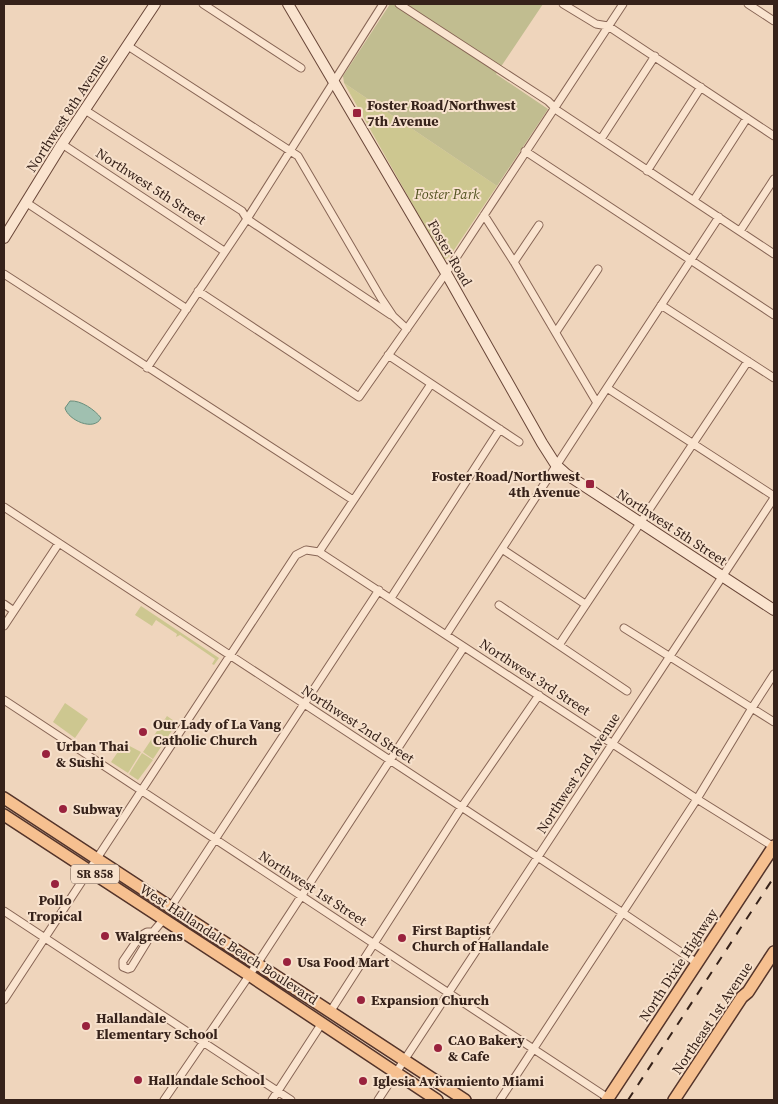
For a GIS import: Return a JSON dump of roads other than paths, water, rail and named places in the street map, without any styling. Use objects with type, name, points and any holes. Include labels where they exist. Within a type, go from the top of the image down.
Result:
[{"type":"main road","name":"West Hallandale Beach Boulevard","points":[[4,798],[465,1100]]},
{"type":"main road","name":"West Hallandale Beach Boulevard","points":[[4,815],[437,1100]]},
{"type":"main road","name":"North Dixie Highway","points":[[608,1099],[774,846]]},
{"type":"main road","name":"Northeast 1st Avenue","points":[[674,1100],[774,952]]},
{"type":"street","name":"Northwest 8th Avenue","points":[[4,238],[62,144],[155,4]]},
{"type":"street","points":[[203,4],[301,68]]},
{"type":"street","name":"Foster Road","points":[[288,4],[556,465]]},
{"type":"street","points":[[147,368],[247,219],[383,4]]},
{"type":"street","points":[[399,4],[774,254]]},
{"type":"street","points":[[563,4],[596,24],[608,26],[774,135]]},
{"type":"street","points":[[198,291],[359,397],[446,273],[623,4]]},
{"type":"street","points":[[748,4],[774,21]]},
{"type":"street","points":[[128,46],[298,156],[393,316]]},
{"type":"street","points":[[601,139],[655,56]]},
{"type":"street","points":[[647,171],[702,87]]},
{"type":"street","points":[[84,110],[242,211],[247,219],[393,316],[407,329]]},
{"type":"street","points":[[694,200],[747,118]]},
{"type":"street","name":"Northwest 5th Street","points":[[62,144],[224,251]]},
{"type":"street","points":[[525,151],[774,315]]},
{"type":"street","points":[[740,231],[774,179]]},
{"type":"street","points":[[27,203],[186,309]]},
{"type":"street","points":[[484,215],[556,332],[596,403]]},
{"type":"street","points":[[446,635],[719,217]]},
{"type":"street","points":[[514,262],[539,225]]},
{"type":"street","points":[[556,332],[598,269]]},
{"type":"street","points":[[4,274],[353,500]]},
{"type":"street","points":[[661,305],[774,378]]},
{"type":"street","points":[[388,355],[519,442]]},
{"type":"street","points":[[559,645],[748,361]]},
{"type":"street","points":[[319,552],[431,384]]},
{"type":"street","points":[[606,388],[694,443],[774,497]]},
{"type":"street","points":[[391,598],[500,429]]},
{"type":"street","name":"Northwest 5th Street","points":[[556,465],[566,474],[774,610]]},
{"type":"street","name":"Northwest 2nd Avenue","points":[[378,1100],[774,497]]},
{"type":"street","name":"Northwest 2nd Street","points":[[4,507],[697,963]]},
{"type":"street","points":[[4,626],[58,543]]},
{"type":"street","points":[[502,549],[585,604]]},
{"type":"street","name":"Northwest 3rd Street","points":[[230,655],[296,555],[306,550],[319,552],[697,799],[774,846]]},
{"type":"street","points":[[170,908],[379,590]]},
{"type":"street","points":[[4,604],[14,611]]},
{"type":"street","points":[[498,605],[627,691]]},
{"type":"street","points":[[624,628],[774,722]]},
{"type":"street","points":[[164,1100],[257,964],[464,647]]},
{"type":"street","points":[[4,1000],[230,655]]},
{"type":"street","points":[[500,1100],[697,799],[774,674]]},
{"type":"street","points":[[330,1012],[462,808],[539,695]]},
{"type":"street","name":"Northwest 1st Street","points":[[4,700],[534,1048],[608,1099]]},
{"type":"street","points":[[4,911],[291,1100]]},
{"type":"street","points":[[153,932],[147,932],[140,936],[123,961],[123,967],[131,968],[153,932],[163,920]]},
{"type":"street","points":[[272,1100],[322,1023]]},
{"type":"railway","points":[[628,1100],[774,877]]},
{"type":"place","name":"Foster Road/Northwest 7th Avenue","points":[[357,113]]},
{"type":"place","name":"Foster Road/Northwest 4th Avenue","points":[[590,484]]},
{"type":"place","name":"Our Lady of La Vang Catholic Church","points":[[143,732]]},
{"type":"place","name":"Urban Thai & Sushi","points":[[46,754]]},
{"type":"place","name":"Subway","points":[[63,809]]},
{"type":"place","name":"Pollo Tropical","points":[[55,884]]},
{"type":"place","name":"Walgreens","points":[[105,936]]},
{"type":"place","name":"First Baptist Church of Hallandale","points":[[402,938]]},
{"type":"place","name":"Usa Food Mart","points":[[287,962]]},
{"type":"place","name":"Expansion Church","points":[[361,1000]]},
{"type":"place","name":"Hallandale Elementary School","points":[[86,1026]]},
{"type":"place","name":"CAO Bakery & Cafe","points":[[438,1048]]},
{"type":"place","name":"Hallandale School","points":[[138,1080]]},
{"type":"place","name":"Iglesia Avivamiento Miami","points":[[363,1081]]},
{"type":"park label","name":"Foster Park","points":[[447,194]]}]
